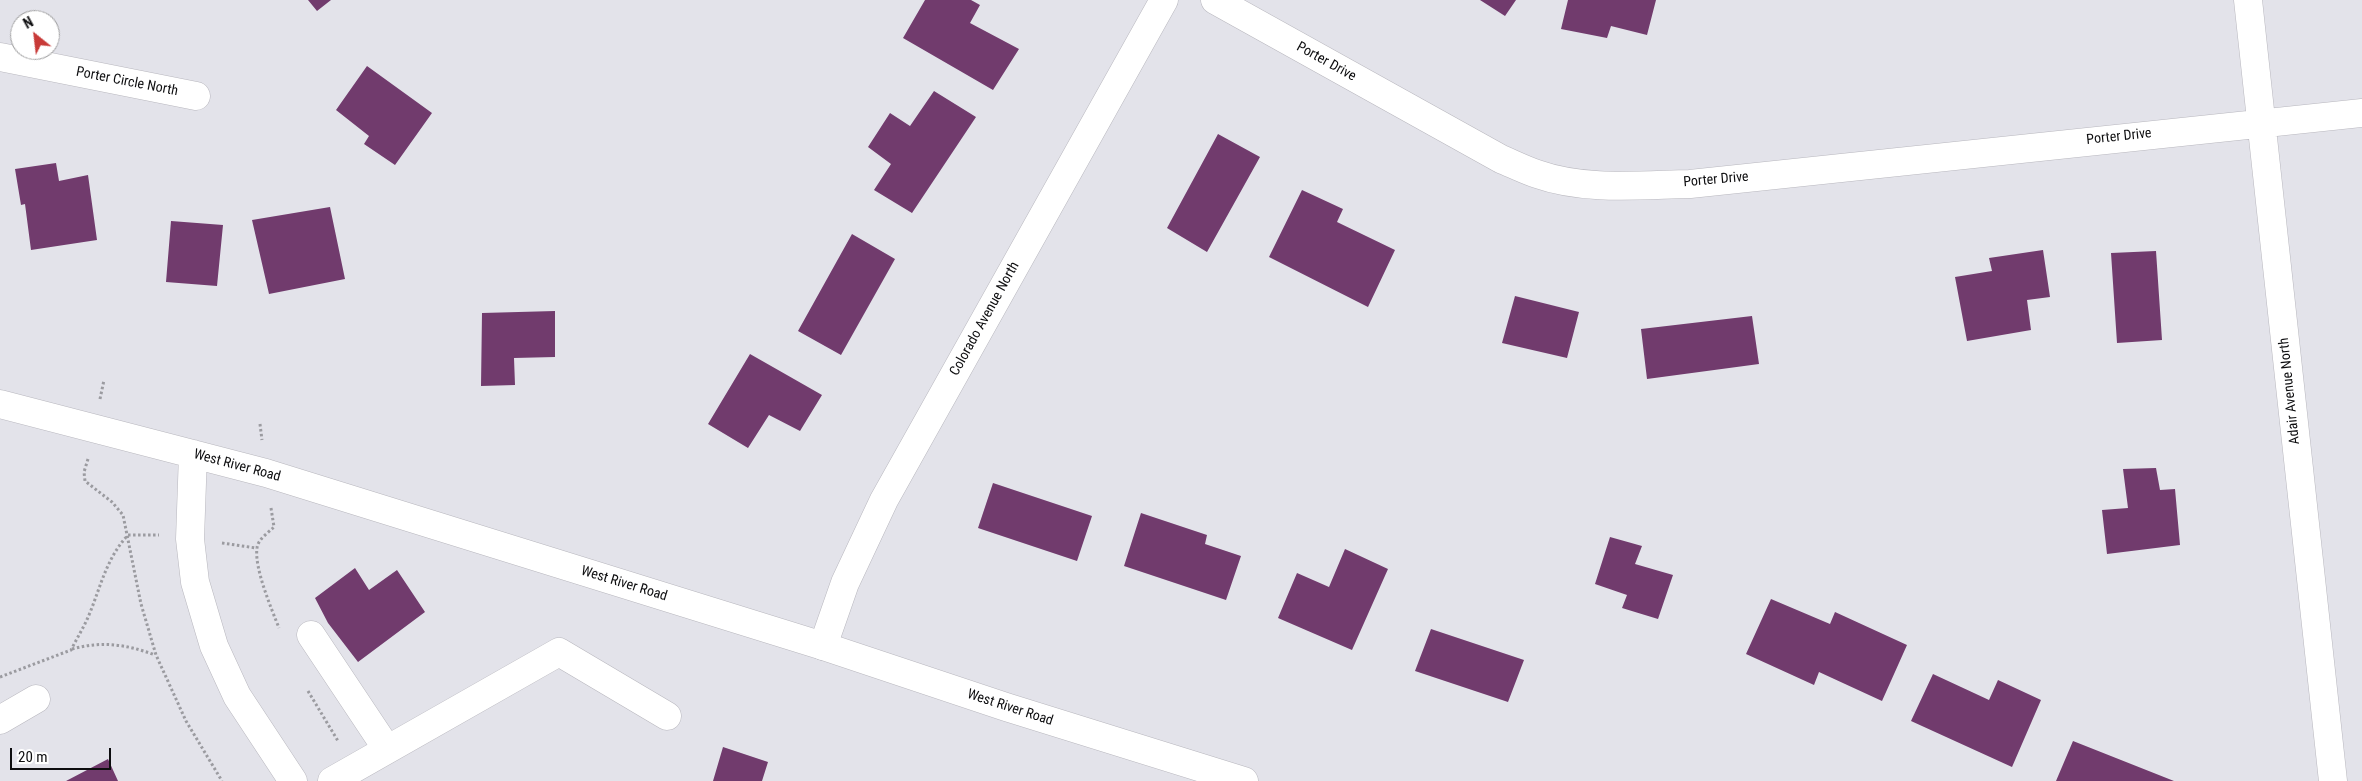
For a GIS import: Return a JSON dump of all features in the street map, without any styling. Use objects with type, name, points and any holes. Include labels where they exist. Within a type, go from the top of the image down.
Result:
[{"type":"street","name":"Colorado Avenue North","points":[[823,646],[845,583],[884,500],[1164,0]]},
{"type":"street","name":"Porter Drive","points":[[1215,0],[1501,159],[1538,175],[1578,183],[1619,186],[1690,184],[2362,112]]},
{"type":"street","name":"Adair Avenue North","points":[[2248,0],[2333,781]]},
{"type":"street","name":"Porter Circle North","points":[[0,58],[196,96]]},
{"type":"street","name":"West River Road","points":[[0,404],[294,482],[823,646],[1006,707],[1244,781]]},
{"type":"street","points":[[193,454],[190,539],[195,582],[214,646],[237,696],[293,781]]},
{"type":"street","points":[[312,635],[387,748]]},
{"type":"street","points":[[332,781],[387,748],[560,652],[667,716]]},
{"type":"street","points":[[0,720],[36,699]]},
{"type":"path","points":[[84,472],[86,482],[106,497],[123,515],[140,604],[156,655],[186,721],[222,781]]},
{"type":"path","points":[[256,548],[261,539],[274,527]]},
{"type":"path","points":[[71,650],[89,616],[107,564],[116,547],[128,535]]},
{"type":"path","points":[[0,677],[90,644],[120,644],[156,655]]},
{"type":"building","points":[[308,0],[331,0],[317,11]]},
{"type":"building","points":[[925,0],[971,0],[980,5],[970,23],[1019,49],[993,90],[903,38]]},
{"type":"building","points":[[1480,0],[1516,0],[1505,16]]},
{"type":"building","points":[[1568,0],[1656,0],[1647,35],[1611,26],[1607,38],[1561,29]]},
{"type":"building","points":[[367,66],[432,113],[395,165],[364,144],[369,136],[336,110]]},
{"type":"building","points":[[934,91],[976,117],[912,213],[874,190],[891,164],[868,147],[890,113],[910,126]]},
{"type":"building","points":[[1218,134],[1260,157],[1207,252],[1167,228]]},
{"type":"building","points":[[56,163],[59,181],[88,175],[97,240],[31,250],[25,204],[21,205],[15,169]]},
{"type":"building","points":[[1302,190],[1343,209],[1337,222],[1395,250],[1368,307],[1269,257]]},
{"type":"building","points":[[330,207],[345,279],[269,294],[252,220]]},
{"type":"building","points":[[171,221],[223,225],[217,286],[166,282]]},
{"type":"building","points":[[852,234],[895,259],[841,355],[798,331]]},
{"type":"building","points":[[2043,250],[2050,297],[2027,300],[2031,330],[1967,341],[1955,277],[1992,271],[1989,258]]},
{"type":"building","points":[[2156,251],[2162,340],[2117,343],[2111,253]]},
{"type":"building","points":[[1515,296],[1579,312],[1567,358],[1502,343]]},
{"type":"building","points":[[555,311],[555,357],[514,358],[515,385],[481,386],[482,313]]},
{"type":"building","points":[[1752,316],[1759,364],[1647,379],[1641,329]]},
{"type":"building","points":[[750,354],[822,395],[800,431],[769,415],[748,448],[708,424]]},
{"type":"building","points":[[2156,468],[2160,490],[2175,489],[2180,545],[2107,554],[2102,510],[2128,508],[2123,469]]},
{"type":"building","points":[[993,483],[1092,516],[1077,561],[978,528]]},
{"type":"building","points":[[1141,513],[1207,535],[1205,544],[1241,556],[1226,600],[1124,566]]},
{"type":"building","points":[[1610,537],[1642,546],[1635,564],[1673,575],[1658,619],[1622,608],[1627,595],[1595,584]]},
{"type":"building","points":[[1345,549],[1388,569],[1352,650],[1278,618],[1297,573],[1329,587]]},
{"type":"building","points":[[355,568],[369,590],[397,570],[425,612],[358,662],[328,623],[315,598]]},
{"type":"building","points":[[1771,599],[1830,624],[1835,612],[1907,645],[1882,701],[1819,672],[1814,685],[1746,654]]},
{"type":"building","points":[[1431,629],[1524,660],[1508,702],[1415,671]]},
{"type":"building","points":[[1933,674],[1989,700],[1998,680],[2041,700],[2012,767],[1911,721]]},
{"type":"building","points":[[2073,741],[2174,781],[2056,781]]},
{"type":"building","points":[[723,747],[768,762],[762,781],[713,781]]},
{"type":"building","points":[[108,759],[118,781],[66,781]]}]
